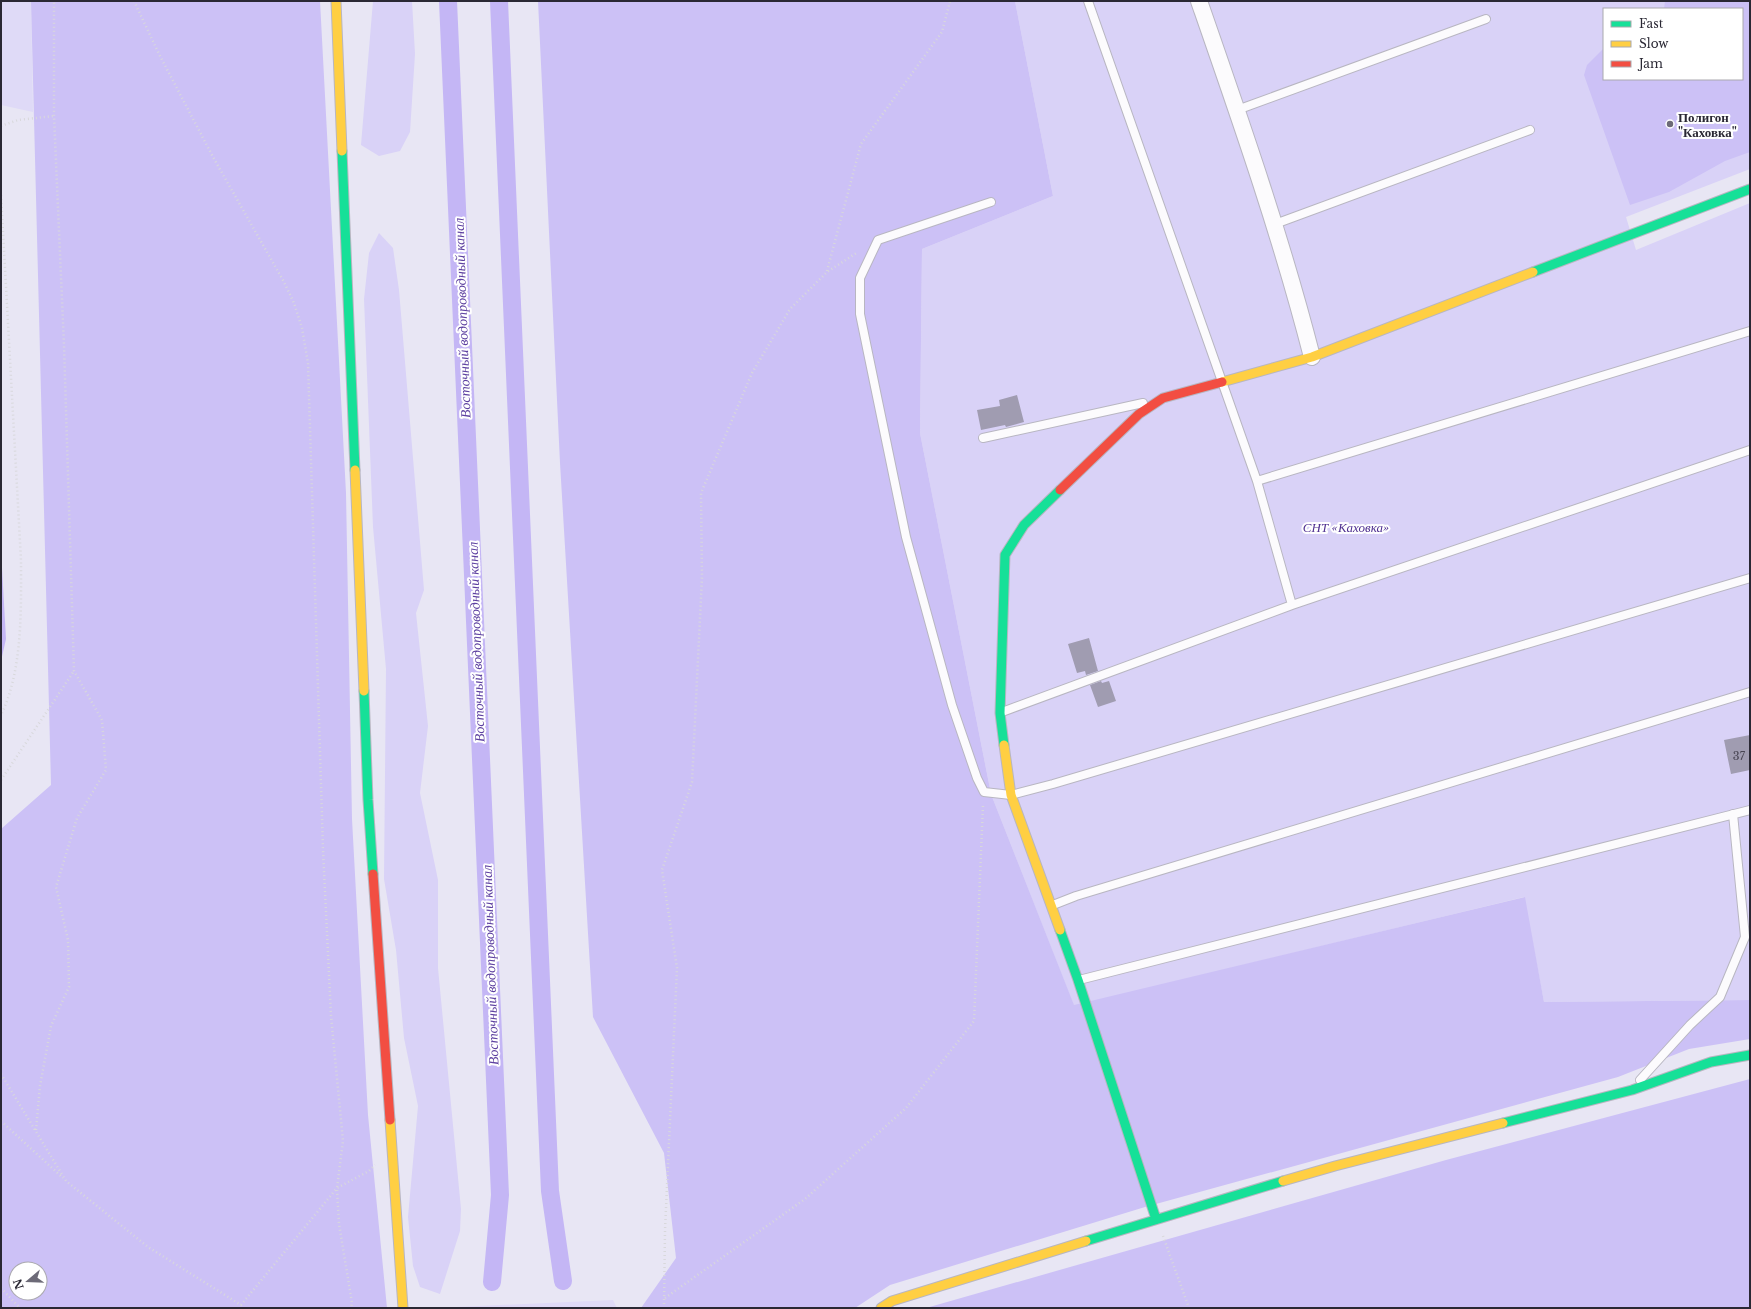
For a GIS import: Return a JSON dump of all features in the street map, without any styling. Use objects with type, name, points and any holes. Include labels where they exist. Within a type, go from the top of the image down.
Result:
[{"type":"street","points":[[336,1],[368,800],[403,1308]]},
{"type":"street","points":[[1199,1],[1275,224],[1294,287],[1312,357]]},
{"type":"street","points":[[1156,1219],[1078,980],[1011,795],[1000,713],[1006,555],[1024,525],[1139,414],[1163,398],[1312,357],[1750,189]]},
{"type":"street","points":[[881,1308],[892,1301],[1156,1219],[1335,1166],[1632,1090],[1711,1062],[1750,1055]]},
{"type":"lane","points":[[1088,1],[1257,480],[1292,605]]},
{"type":"lane","points":[[1237,110],[1486,19]]},
{"type":"lane","points":[[1275,224],[1530,130]]},
{"type":"lane","points":[[992,202],[878,240],[860,278],[860,314],[906,537],[952,706],[977,778],[984,792],[1011,795],[1061,782],[1750,578]]},
{"type":"lane","points":[[1257,480],[1750,331]]},
{"type":"lane","points":[[984,438],[1163,398]]},
{"type":"lane","points":[[1000,713],[1292,605],[1750,450]]},
{"type":"lane","points":[[1051,906],[1084,894],[1750,692]]},
{"type":"lane","points":[[1078,980],[1750,810]]},
{"type":"lane","points":[[1632,1090],[1690,1025],[1720,997],[1746,937],[1734,814]]},
{"type":"path","points":[[36,1130],[40,1086],[51,1026],[69,987],[68,940],[56,888],[77,818],[106,770],[102,720],[74,672],[64,344],[54,116],[54,1]]},
{"type":"path","points":[[134,1],[213,157],[284,282],[294,303],[303,335],[308,363],[314,607],[330,1008],[343,1141],[337,1188],[339,1224],[352,1303],[351,1308]]},
{"type":"path","points":[[827,272],[861,144],[942,32],[950,1]]},
{"type":"path","points":[[1,126],[18,120],[54,116]]},
{"type":"path","points":[[1,194],[20,560],[21,632],[11,688],[1,715]]},
{"type":"path","points":[[664,1308],[665,1230],[677,968],[662,870],[692,782],[702,577],[700,494],[752,373],[790,309],[827,272],[878,240]]},
{"type":"path","points":[[1,780],[74,672]]},
{"type":"path","points":[[664,1299],[811,1194],[906,1108],[974,1021],[984,792]]},
{"type":"path","points":[[1,1074],[66,1181]]},
{"type":"path","points":[[1,1121],[66,1181],[148,1247],[244,1308]]},
{"type":"path","points":[[241,1305],[337,1188],[369,1171],[392,1148]]},
{"type":"path","points":[[1156,1219],[1189,1308]]},
{"type":"path","points":[[1,1288],[20,1308]]},
{"type":"shaded area","points":[[1,1],[31,1],[33,112],[1,105]]},
{"type":"shaded area","points":[[31,1],[320,1],[346,493],[352,819],[368,1115],[387,1308],[1,1308],[1,829],[51,785]]},
{"type":"shaded area","points":[[538,1],[1015,1],[1053,196],[922,249],[920,433],[991,794],[1074,1005],[1525,897],[1544,1002],[1750,1000],[1750,1039],[1689,1049],[1618,1077],[1145,1207],[890,1285],[855,1308],[641,1308],[676,1258],[664,1153],[593,1017],[560,463]]},
{"type":"shaded area","name":"Полигон \"Каховка\"","points":[[1665,1],[1750,1],[1750,152],[1725,161],[1669,192],[1630,205],[1584,75],[1587,65],[1603,49],[1603,80],[1743,80],[1743,8],[1664,8]]},
{"type":"shaded area","points":[[1,550],[6,639],[1,661]]},
{"type":"shaded area","points":[[1750,1079],[1750,1308],[926,1308],[1446,1160]]},
{"type":"shaded area","points":[[613,1300],[617,1308],[456,1308],[456,1307]]},
{"type":"green space","points":[[373,1],[412,1],[415,54],[410,132],[400,151],[379,156],[361,145]]},
{"type":"green space","name":"СНТ «Каховка»","points":[[1015,1],[1750,1],[1750,169],[1626,217],[1636,250],[1750,203],[1750,1000],[1544,1002],[1524,897],[1074,1006],[991,794],[920,433],[922,249],[1053,196]]},
{"type":"green space","points":[[379,233],[393,248],[399,290],[424,590],[416,613],[428,726],[420,793],[438,880],[438,968],[461,1209],[460,1231],[440,1294],[420,1287],[413,1266],[408,1217],[418,1106],[404,1038],[396,950],[384,879],[386,669],[373,527],[364,299],[369,253]]},
{"type":"building","points":[[1017,395],[1024,422],[1006,427],[1005,425],[981,430],[977,410],[1000,406],[999,400]]},
{"type":"building","points":[[1089,638],[1098,671],[1086,675],[1085,671],[1077,673],[1068,644]]},
{"type":"building","points":[[1101,681],[1102,683],[1109,681],[1116,701],[1098,707],[1090,685]]},
{"type":"building","points":[[1750,735],[1750,770],[1731,774],[1724,740]]},
{"type":"waterway","name":"Восточный водопроводный канал","points":[[448,1],[500,1195],[492,1282]]},
{"type":"waterway","name":"Восточный водопроводный канал","points":[[499,1],[550,1191],[563,1281]]},
{"type":"traffic: fast","points":[[342,151],[355,470]]},
{"type":"traffic: fast","points":[[1533,272],[1750,189]]},
{"type":"traffic: fast","points":[[1004,745],[1000,713],[1005,555],[1024,525],[1060,490]]},
{"type":"traffic: fast","points":[[364,691],[368,800],[373,874]]},
{"type":"traffic: fast","points":[[1060,930],[1078,980],[1156,1219]]},
{"type":"traffic: fast","points":[[1503,1123],[1632,1090],[1711,1062],[1750,1055]]},
{"type":"traffic: fast","points":[[1086,1241],[1283,1181]]},
{"type":"traffic: slow","points":[[336,1],[342,151]]},
{"type":"traffic: slow","points":[[1222,382],[1312,357],[1533,272]]},
{"type":"traffic: slow","points":[[355,470],[364,691]]},
{"type":"traffic: slow","points":[[1004,745],[1011,795],[1060,930]]},
{"type":"traffic: slow","points":[[390,1120],[403,1308]]},
{"type":"traffic: slow","points":[[1283,1181],[1335,1166],[1503,1123]]},
{"type":"traffic: slow","points":[[881,1308],[892,1301],[1086,1241]]},
{"type":"traffic: jam","points":[[1060,490],[1139,414],[1163,398],[1222,382]]},
{"type":"traffic: jam","points":[[373,874],[390,1120]]},
{"type":"place","name":"Полигон \"Каховка\"","points":[[1670,124]]}]
